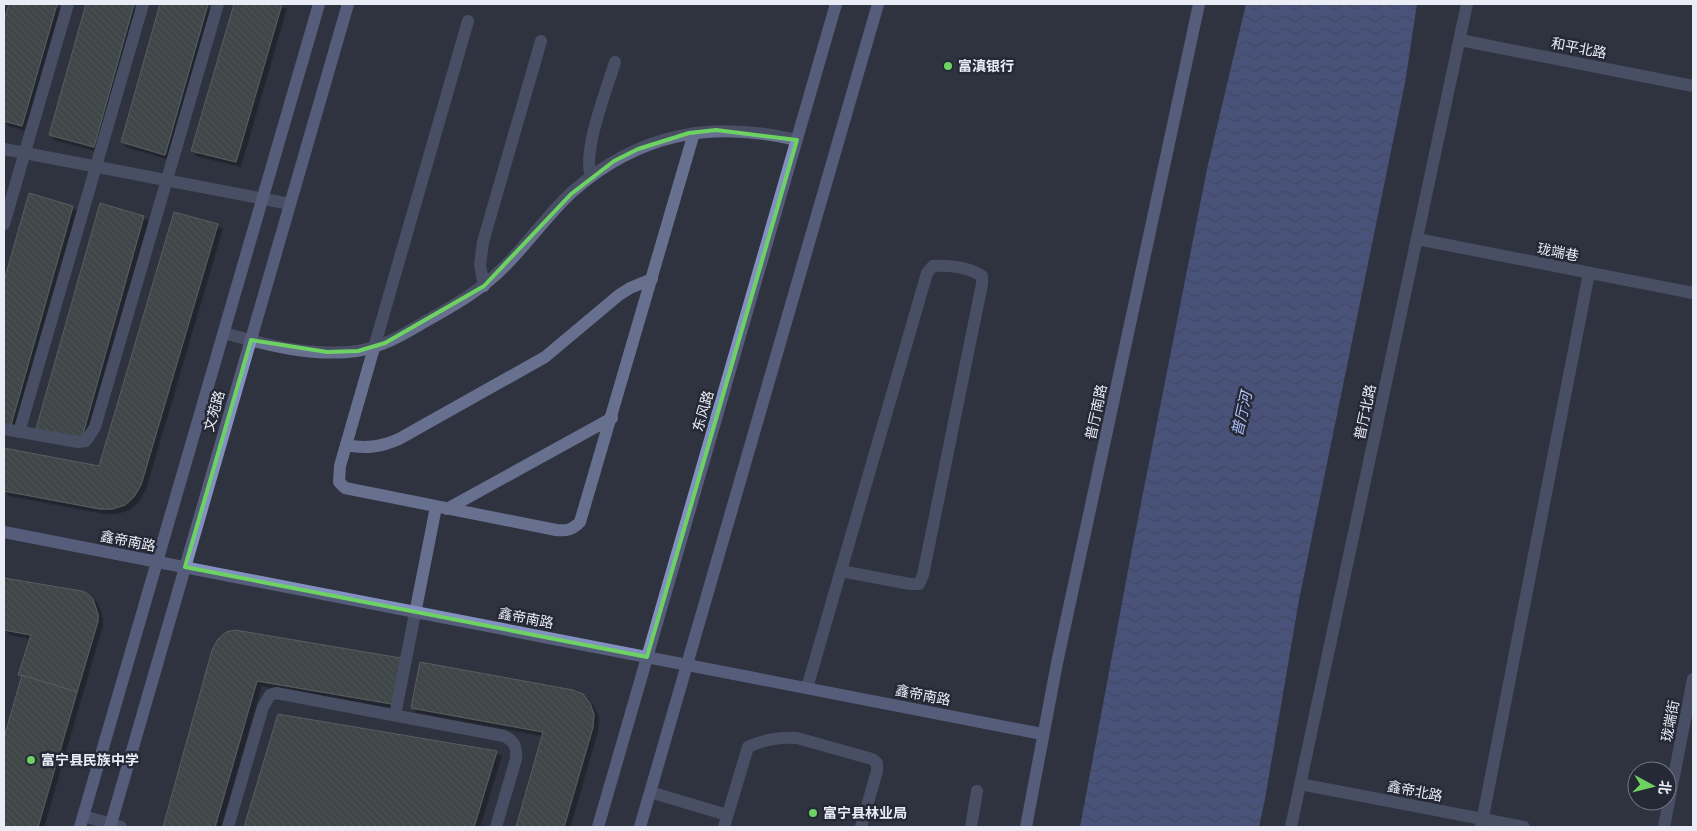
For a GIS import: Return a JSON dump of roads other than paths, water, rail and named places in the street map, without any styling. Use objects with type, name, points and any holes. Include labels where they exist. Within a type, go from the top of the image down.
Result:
[{"type":"street","points":[[4,224],[68,4]]},
{"type":"street","points":[[19,432],[143,4]]},
{"type":"street","points":[[4,429],[78,442],[86,441],[92,434],[218,4]]},
{"type":"street","name":"文苑路","points":[[82,822],[319,4]]},
{"type":"street","name":"文苑路","points":[[114,826],[185,567],[348,4]]},
{"type":"street","name":"东风路","points":[[598,827],[836,4]]},
{"type":"street","points":[[640,827],[878,4]]},
{"type":"street","name":"普厅南路","points":[[1026,827],[1042,734],[1199,4]]},
{"type":"street","name":"普厅北路","points":[[1291,827],[1467,4]]},
{"type":"street","points":[[468,21],[338,474],[339,482],[345,488],[556,530],[565,531],[573,529],[580,522],[584,514],[694,133]]},
{"type":"street","name":"和平北路","points":[[1460,40],[1693,86]]},
{"type":"street","points":[[484,286],[480,265],[483,242],[541,41]]},
{"type":"street","points":[[591,176],[589,149],[615,62]]},
{"type":"street","points":[[224,333],[311,351],[342,352],[374,347],[396,338],[459,304],[484,286],[506,265],[571,194],[591,176],[614,161],[638,149],[663,140],[716,130],[770,134],[797,140]]},
{"type":"street","points":[[4,149],[290,204]]},
{"type":"street","name":"珑端巷","points":[[1417,239],[1693,293]]},
{"type":"street","points":[[807,688],[841,570],[927,273],[933,266],[943,265],[976,272],[982,276],[982,284],[923,575],[919,584],[910,584],[841,570]]},
{"type":"street","points":[[1482,823],[1589,273]]},
{"type":"street","points":[[346,445],[359,448],[373,447],[399,439],[539,361],[619,295],[652,279]]},
{"type":"street","points":[[395,715],[416,612],[442,508],[612,418]]},
{"type":"street","name":"鑫帝南路","points":[[4,532],[1042,734]]},
{"type":"street","name":"珑端街","points":[[1664,827],[1693,679]]},
{"type":"street","points":[[228,827],[263,707],[270,695],[283,693],[504,736],[510,739],[515,745],[516,759],[496,827]]},
{"type":"street","points":[[650,792],[725,821],[748,747],[755,743],[779,738],[798,738],[872,759],[877,763],[877,771],[861,827]]},
{"type":"street","name":"鑫帝北路","points":[[1300,784],[1482,823],[1524,827]]},
{"type":"street","points":[[971,827],[977,792]]},
{"type":"street","points":[[82,822],[114,826]]},
{"type":"water","name":"普厅河","points":[[1246,4],[1417,4],[1405,83],[1299,600],[1265,799],[1259,827],[1080,827],[1133,544],[1207,169]]},
{"type":"place","name":"富滇银行","points":[[948,66]]},
{"type":"place","name":"富宁县民族中学","points":[[31,760]]},
{"type":"place","name":"富宁县林业局","points":[[813,813]]}]
